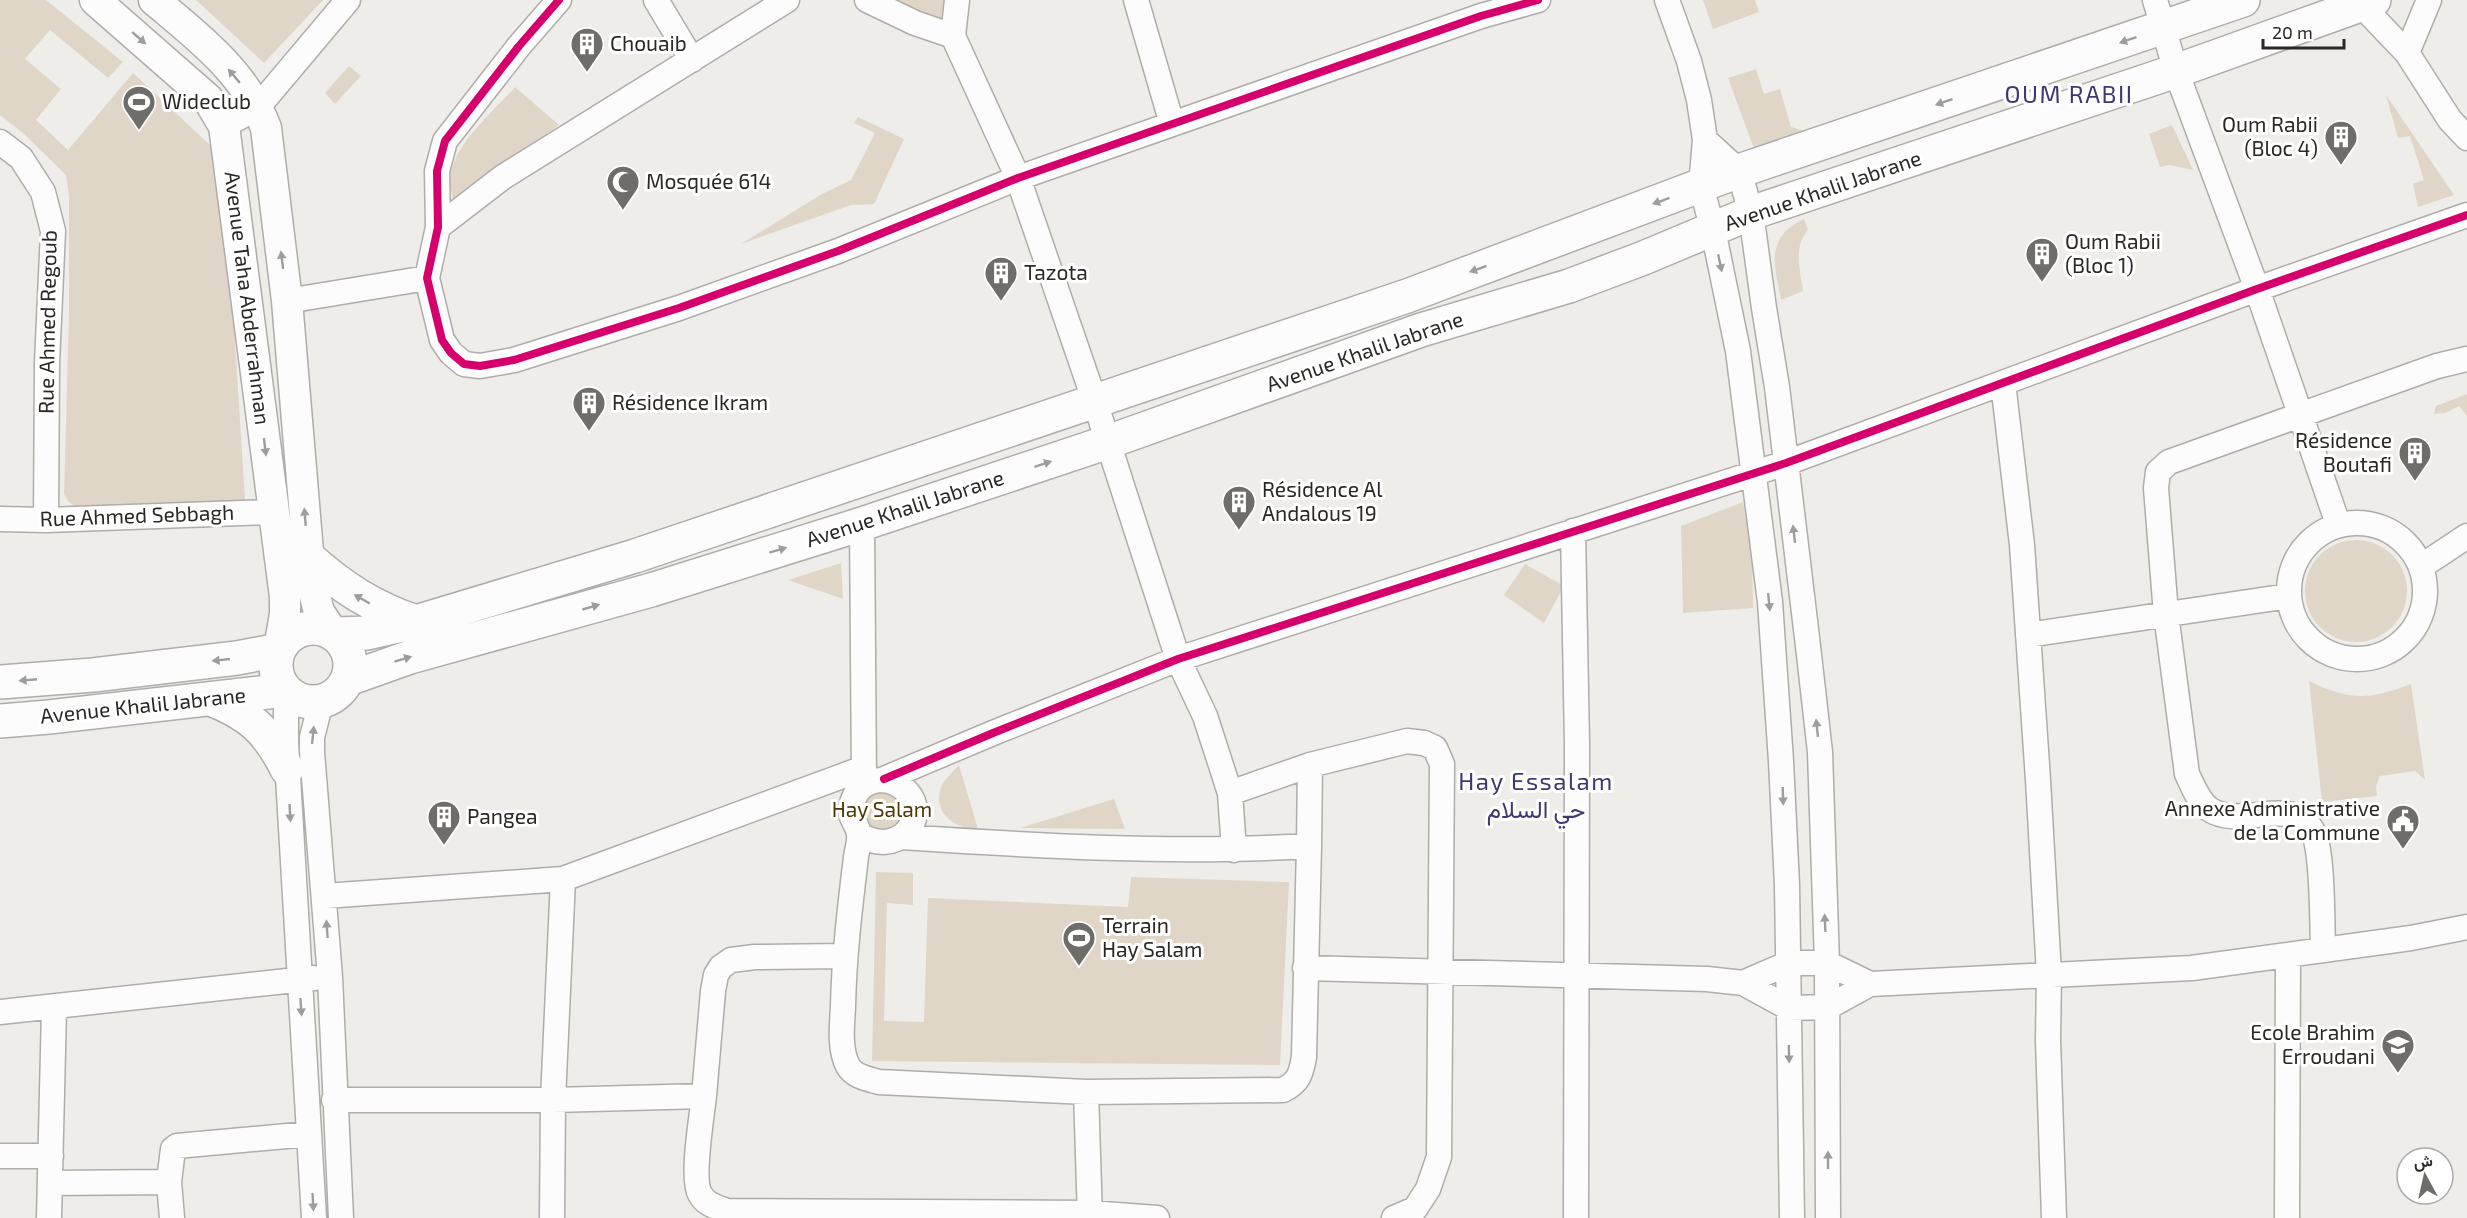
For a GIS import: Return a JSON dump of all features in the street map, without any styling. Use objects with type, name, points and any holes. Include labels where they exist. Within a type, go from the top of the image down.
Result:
[{"type":"main road","name":"Avenue Khalil Jabrane","points":[[334,634],[367,633],[416,622],[635,556],[1407,296],[2160,14],[2243,0]]},
{"type":"main road","name":"Avenue Khalil Jabrane","points":[[348,679],[402,659],[651,590],[862,524],[1108,442],[1421,330],[1569,286],[1751,213],[2176,70],[2365,2]]},
{"type":"main road","points":[[308,557],[351,593],[393,615],[416,622]]},
{"type":"main road","points":[[318,628],[334,634],[344,643],[349,654],[351,667],[348,679],[342,689],[332,698],[321,702],[296,699],[286,691],[276,671],[279,649],[288,637],[302,629],[318,628]]},
{"type":"main road","name":"Avenue Khalil Jabrane","points":[[0,682],[93,675],[230,659],[279,649]]},
{"type":"main road","name":"Avenue Khalil Jabrane","points":[[0,720],[49,717],[286,691]]},
{"type":"main road","points":[[211,699],[231,707],[259,726],[277,749],[287,769]]},
{"type":"street","name":"Avenue Taha Abderrahman","points":[[95,0],[208,99],[224,126],[285,597],[283,632],[279,649]]},
{"type":"street","name":"Avenue Taha Abderrahman","points":[[154,0],[209,47],[258,107],[266,128],[287,301],[308,557],[315,600],[325,623],[334,634]]},
{"type":"street","points":[[224,126],[258,107],[348,0]]},
{"type":"street","points":[[559,0],[519,46],[445,141],[437,171],[438,227],[427,278],[442,340],[451,353],[464,364],[480,366],[514,360],[679,308],[838,251],[1018,178],[1478,8],[1538,0]]},
{"type":"street","points":[[656,0],[692,60]]},
{"type":"street","points":[[438,227],[503,177],[787,0]]},
{"type":"street","points":[[867,0],[915,23],[953,36]]},
{"type":"street","points":[[957,0],[953,36],[1018,178],[1179,658],[1205,716],[1230,793],[1234,850]]},
{"type":"street","points":[[1136,0],[1172,123]]},
{"type":"street","points":[[1667,0],[1689,61],[1699,100],[1705,140],[1701,186],[1713,230],[1738,351],[1770,602],[1780,750],[1789,963],[1792,1218]]},
{"type":"street","points":[[2407,53],[2429,0]]},
{"type":"street","points":[[2365,2],[2458,117],[2467,138]]},
{"type":"street","points":[[2160,14],[2176,70],[2257,289],[2338,524]]},
{"type":"street","points":[[1705,140],[1740,171],[1751,213],[1778,387],[1820,752],[1828,1007],[1828,1218]]},
{"type":"street","name":"Rue Ahmed Regoub","points":[[0,142],[21,158],[43,192],[53,231],[48,363],[46,520]]},
{"type":"street","points":[[325,896],[563,879],[871,778],[993,733],[1179,658],[1786,463],[2257,289],[2467,215]]},
{"type":"street","points":[[287,301],[427,278]]},
{"type":"street","points":[[2323,949],[2319,865],[2315,835],[2306,820],[2293,813],[2232,817],[2210,809],[2197,796],[2187,774],[2166,614],[2156,488],[2158,472],[2169,462],[2299,414],[2437,366],[2467,359]]},
{"type":"street","points":[[2003,383],[2022,545],[2049,974],[2054,1218]]},
{"type":"street","name":"Rue Ahmed Sebbagh","points":[[0,519],[46,520],[273,512]]},
{"type":"street","points":[[2365,522],[2391,531],[2411,548],[2422,566],[2426,594],[2421,616],[2409,636],[2391,650],[2369,658],[2346,658],[2325,651],[2306,637],[2294,618],[2288,596],[2290,572],[2300,551],[2317,535],[2338,524],[2365,522]]},
{"type":"street","points":[[862,524],[871,778],[856,793],[850,813],[859,834],[844,956],[842,1033],[844,1054],[849,1067],[859,1076],[879,1082],[1086,1092],[1264,1091],[1283,1090],[1293,1084],[1300,1076],[1304,1057],[1310,765]]},
{"type":"street","points":[[1573,531],[1577,745],[1576,1218]]},
{"type":"street","points":[[2422,566],[2467,536]]},
{"type":"street","points":[[2028,635],[2288,596]]},
{"type":"street","points":[[286,691],[287,769],[314,1218]]},
{"type":"street","points":[[321,702],[314,725],[312,745],[330,976],[340,1218]]},
{"type":"street","points":[[1230,793],[1310,765],[1407,741],[1424,743],[1435,748],[1442,764],[1439,1158],[1428,1189],[1414,1209],[1394,1218]]},
{"type":"street","points":[[859,834],[869,841],[892,842],[902,837],[912,825],[915,809],[910,795],[899,784],[871,778]]},
{"type":"street","points":[[902,837],[1046,847],[1234,850],[1309,846]]},
{"type":"street","points":[[552,1218],[554,1100],[563,879]]},
{"type":"street","points":[[1305,968],[1707,979],[1743,983],[1789,1008],[1828,1007],[1870,984],[2192,968],[2411,938],[2467,927]]},
{"type":"street","points":[[844,956],[755,957],[731,960],[721,967],[716,975],[698,1145],[699,1193],[708,1204],[728,1211],[1157,1218]]},
{"type":"street","points":[[2287,1218],[2288,956]]},
{"type":"street","points":[[1743,983],[1789,963],[1827,963],[1870,984]]},
{"type":"street","points":[[0,1012],[54,1008],[330,976]]},
{"type":"street","points":[[49,1218],[54,1008]]},
{"type":"street","points":[[1086,1092],[1090,1216]]},
{"type":"street","points":[[334,1100],[554,1100],[704,1096]]},
{"type":"street","points":[[172,1218],[169,1182],[173,1149],[177,1146],[309,1134]]},
{"type":"street","points":[[0,1156],[51,1156]]},
{"type":"street","points":[[50,1183],[169,1182]]},
{"type":"green space","points":[[0,0],[46,0],[123,62],[108,78],[50,30],[25,59],[61,89],[36,120],[68,150],[133,73],[212,147],[229,248],[245,499],[240,504],[77,508],[68,501],[64,494],[69,314],[69,196],[66,175],[23,133],[0,115]]},
{"type":"green space","points":[[196,0],[323,0],[264,63]]},
{"type":"green space","points":[[879,0],[952,0],[943,23]]},
{"type":"green space","points":[[1703,0],[1755,0],[1759,12],[1713,29]]},
{"type":"green space","points":[[349,66],[361,76],[335,104],[325,93]]},
{"type":"green space","points":[[1756,69],[1764,94],[1780,89],[1791,127],[1820,135],[1759,150],[1753,146],[1728,78]]},
{"type":"green space","points":[[515,87],[559,125],[453,200],[450,182],[457,156],[474,131]]},
{"type":"green space","points":[[2386,95],[2454,195],[2418,207],[2413,184],[2424,180],[2410,136],[2398,138]]},
{"type":"green space","points":[[858,117],[904,139],[874,204],[851,205],[741,244],[822,194],[851,180],[875,133],[854,123]]},
{"type":"green space","points":[[2172,125],[2193,170],[2170,165],[2160,167],[2149,134]]},
{"type":"green space","points":[[1804,219],[1808,230],[1800,244],[1799,251],[1803,291],[1781,300],[1775,253],[1783,234]]},
{"type":"green space","points":[[2467,394],[2467,416],[2459,406],[2445,413],[2434,414],[2436,406]]},
{"type":"green space","points":[[1743,502],[1752,550],[1753,608],[1683,613],[1681,526]]},
{"type":"green space","points":[[2356,540],[2375,544],[2392,555],[2403,572],[2407,591],[2403,610],[2392,627],[2375,638],[2356,642],[2337,638],[2320,627],[2309,610],[2305,591],[2309,572],[2320,555],[2337,544]]},
{"type":"green space","points":[[841,563],[843,599],[788,580]]},
{"type":"green space","points":[[1525,564],[1564,586],[1544,623],[1504,595]]},
{"type":"green space","points":[[2309,681],[2336,692],[2359,696],[2383,693],[2411,684],[2425,780],[2415,771],[2380,776],[2376,786],[2377,796],[2322,802]]},
{"type":"green space","points":[[959,765],[978,829],[954,823],[943,812],[940,805],[941,787]]},
{"type":"green space","name":"Hay Salam","points":[[886,783],[909,813],[889,835],[861,826],[859,796]]},
{"type":"green space","points":[[1114,799],[1125,829],[1020,828]]},
{"type":"green space","name":"Terrain Hay Salam","points":[[876,872],[913,873],[913,905],[887,903],[884,1021],[924,1022],[928,898],[1128,907],[1131,877],[1289,882],[1280,1065],[872,1061]]},
{"type":"cycle path","points":[[559,0],[519,46],[445,141],[437,171],[438,227],[427,278],[442,340],[451,353],[464,364],[480,366],[514,360],[679,308],[838,251],[1018,178],[1481,16],[1538,0]]},
{"type":"cycle path","points":[[884,779],[1178,659],[1786,463],[2257,289],[2467,215]]},
{"type":"place","name":"Chouaib","points":[[587,73]]},
{"type":"place","name":"Wideclub","points":[[139,131]]},
{"type":"place","name":"Oum Rabii (Bloc 4)","points":[[2341,166]]},
{"type":"place","name":"Mosquée 614","points":[[623,211]]},
{"type":"place","name":"Oum Rabii (Bloc 1)","points":[[2042,283]]},
{"type":"place","name":"Tazota","points":[[1001,302]]},
{"type":"place","name":"Résidence Ikram","points":[[589,432]]},
{"type":"place","name":"Résidence Boutafi","points":[[2415,482]]},
{"type":"place","name":"Résidence Al Andalous 19","points":[[1239,531]]},
{"type":"place","name":"Pangea","points":[[444,846]]},
{"type":"place","name":"Annexe Administrative de la Commune","points":[[2403,850]]},
{"type":"place","name":"Terrain Hay Salam","points":[[1079,967]]},
{"type":"place","name":"Ecole Brahim Erroudani","points":[[2398,1074]]},
{"type":"district","name":"OUM RABII","points":[[2069,95]]},
{"type":"district","name":"Hay Essalam حي السلام","points":[[1536,796]]}]
